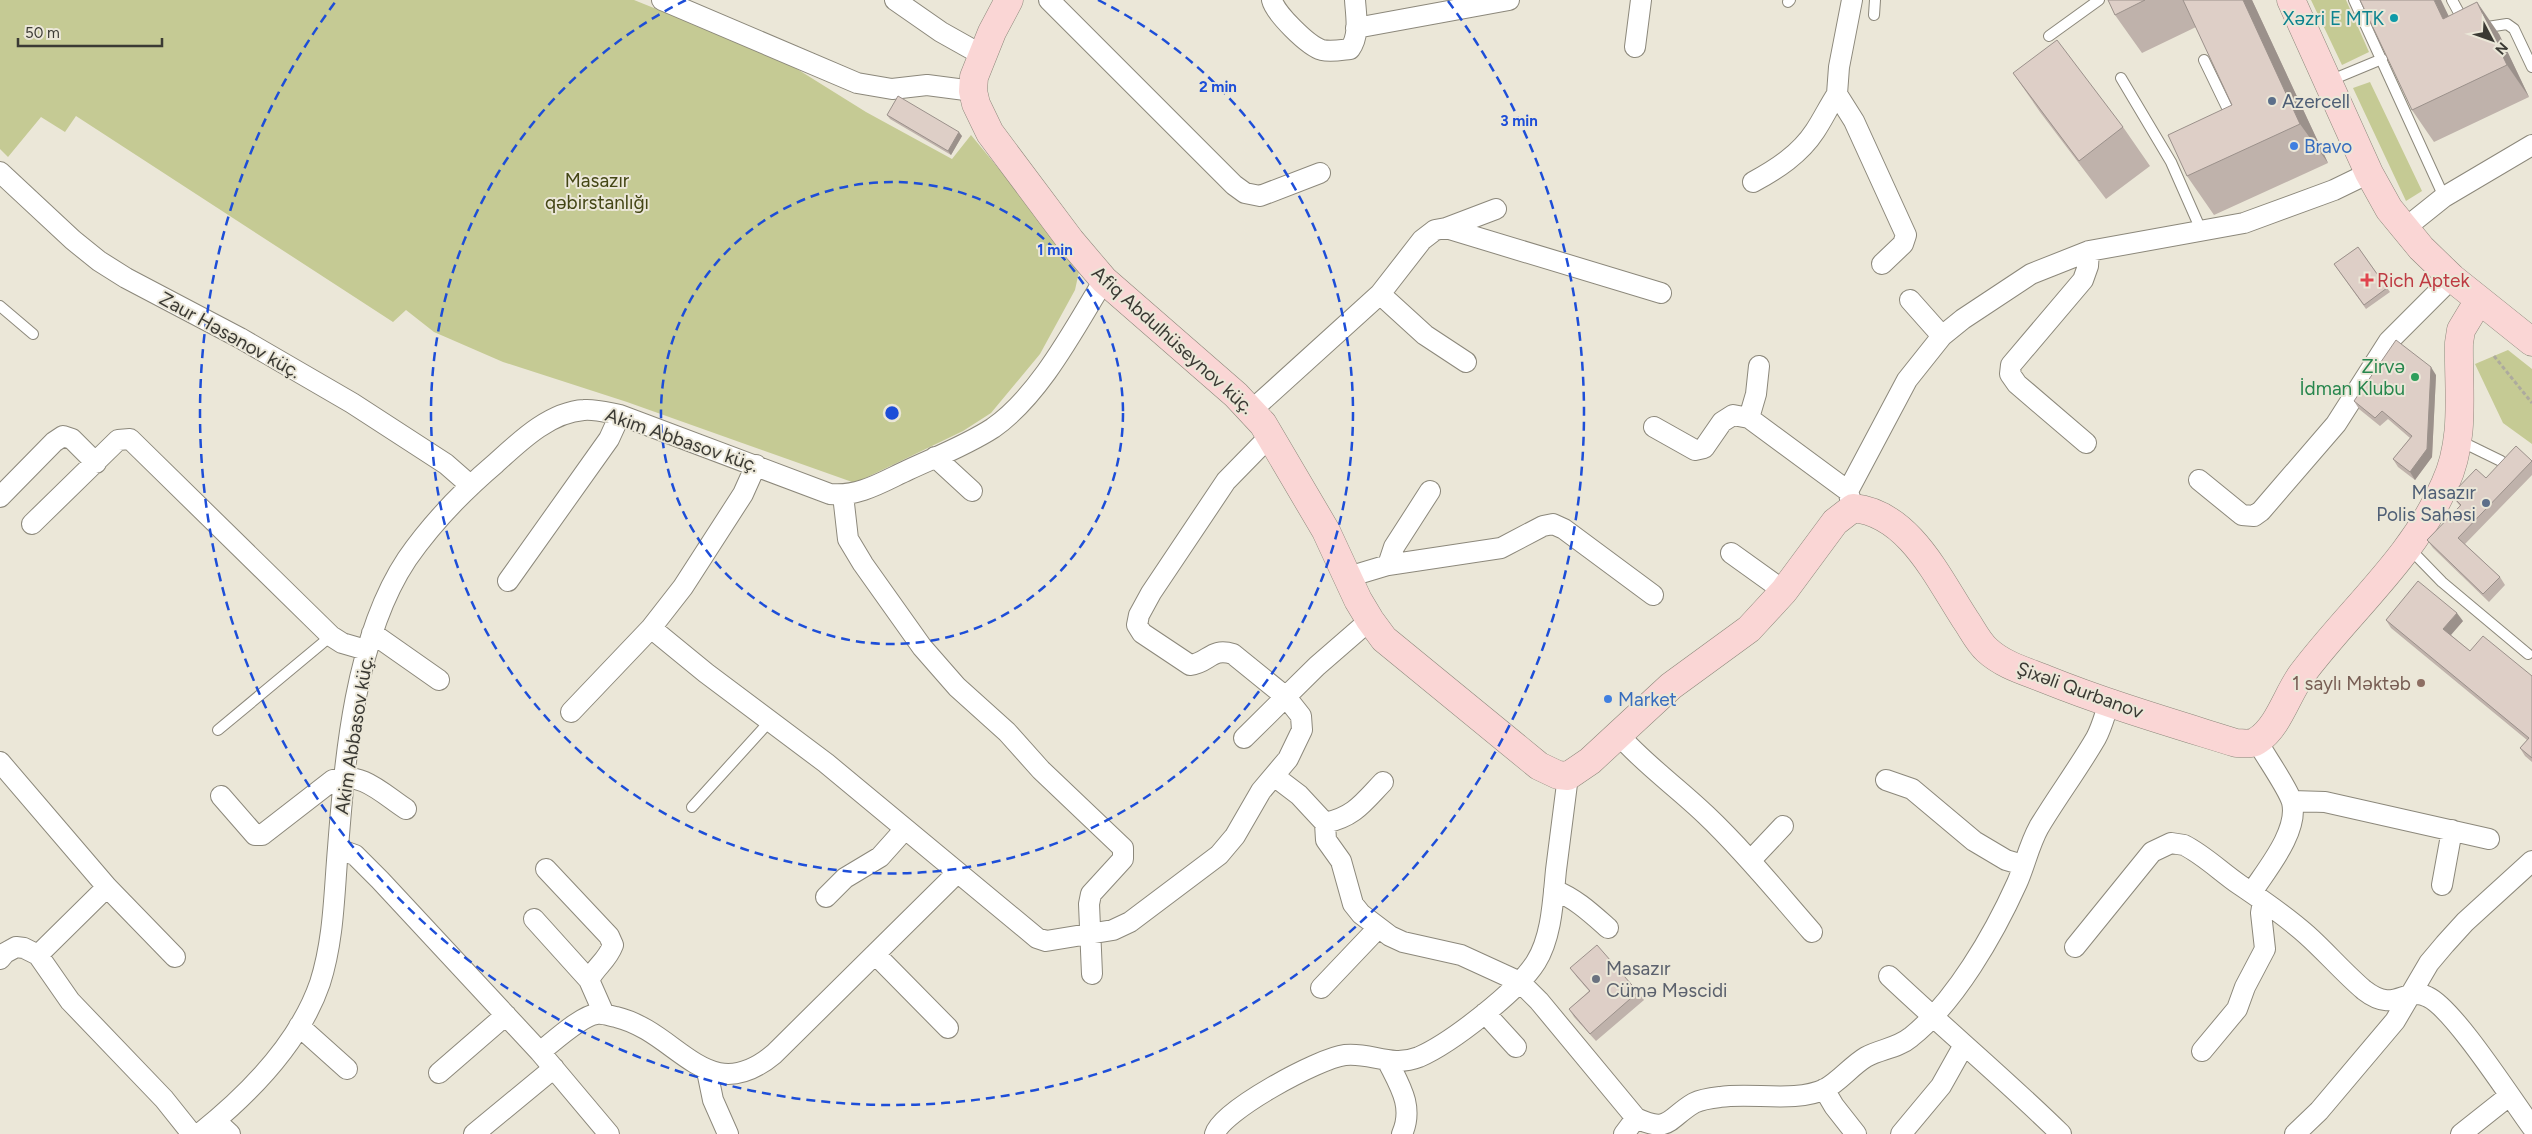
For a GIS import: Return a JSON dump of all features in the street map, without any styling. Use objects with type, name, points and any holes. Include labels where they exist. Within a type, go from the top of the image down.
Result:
[{"type":"street","points":[[662,0],[858,83],[892,89],[927,85],[973,91]]},
{"type":"street","points":[[895,0],[941,32],[982,55]]},
{"type":"street","name":"Afiq Abdulhüseynov küç.","points":[[1009,0],[982,55],[974,77],[973,91],[982,119],[990,133],[1070,240],[1104,280],[1252,410],[1270,436],[1326,531],[1370,620],[1384,638],[1539,766],[1558,775],[1568,776]]},
{"type":"street","points":[[1049,0],[1245,193],[1260,196],[1320,173]]},
{"type":"street","points":[[1272,0],[1275,9],[1304,38],[1321,50],[1350,49],[1354,43],[1356,28],[1355,0]]},
{"type":"street","points":[[1356,28],[1509,0]]},
{"type":"street","points":[[1634,47],[1641,0]]},
{"type":"street","points":[[1753,182],[1780,166],[1801,147],[1814,132],[1837,94],[1839,67],[1852,0]]},
{"type":"street","points":[[2291,0],[2369,173],[2404,229],[2452,278],[2532,342]]},
{"type":"street","points":[[1837,94],[1854,121],[1906,235],[1903,244],[1882,264]]},
{"type":"street","points":[[2404,229],[2444,197],[2532,145]]},
{"type":"street","name":"Zaur Həsənov küç.","points":[[0,172],[73,240],[99,261],[126,278],[240,338],[352,403],[446,464],[470,485]]},
{"type":"street","points":[[1215,1134],[1224,1119],[1289,1077],[1324,1060],[1346,1054],[1388,1062],[1406,1061],[1420,1056],[1485,1013],[1520,982],[1536,962],[1544,944],[1554,890],[1568,776],[1590,762],[1618,734],[1672,686],[1749,629],[1784,591],[1851,500],[1907,380],[1942,336],[1963,319],[2031,274],[2089,251],[2244,223],[2334,190],[2369,173]]},
{"type":"street","points":[[1252,410],[1380,294],[1422,240],[1435,230],[1446,228],[1496,209]]},
{"type":"street","points":[[1446,228],[1661,293]]},
{"type":"street","points":[[2086,443],[2017,384],[2010,374],[2011,365],[2083,280],[2088,266],[2089,251]]},
{"type":"street","points":[[2199,480],[2242,515],[2254,516],[2261,511],[2336,424],[2389,341],[2452,278]]},
{"type":"street","name":"Akim Abbasov küç.","points":[[200,1134],[223,1127],[299,1026],[314,999],[332,933],[345,776],[352,724],[369,642],[391,588],[406,560],[470,485],[532,432],[568,413],[585,410],[620,416],[830,494],[843,495],[878,485],[993,428],[1013,411],[1057,355],[1104,280]]},
{"type":"street","points":[[1380,294],[1426,335],[1466,362]]},
{"type":"street","points":[[1910,300],[1942,336]]},
{"type":"street","points":[[2202,1051],[2237,1009],[2245,986],[2265,949],[2258,896],[2286,839],[2293,817],[2292,801],[2257,742],[2266,733],[2314,657],[2390,571],[2446,484],[2460,422],[2459,343],[2461,330],[2479,300]]},
{"type":"street","points":[[1654,427],[1695,450],[1704,448],[1722,422],[1734,415],[1749,418],[1756,394],[1759,366]]},
{"type":"street","points":[[508,581],[609,440],[620,416]]},
{"type":"street","name":"Şixəli Qurbanov","points":[[1749,418],[1851,500],[1874,512],[1906,534],[1921,552],[1979,640],[1998,658],[2070,689],[2109,703],[2236,743],[2257,742]]},
{"type":"street","points":[[0,497],[54,442],[63,436],[72,439],[96,463]]},
{"type":"street","points":[[651,628],[826,763],[1037,938],[1046,941],[1113,930],[1130,922],[1219,855],[1235,836],[1261,791],[1288,759],[1302,730],[1301,716],[1286,697],[1233,654],[1224,651],[1214,652],[1198,664],[1190,665],[1142,633],[1137,625],[1151,593],[1226,481],[1270,436]]},
{"type":"street","points":[[32,524],[118,440],[130,439],[331,636],[342,643],[369,642],[439,680]]},
{"type":"street","points":[[935,458],[972,491]]},
{"type":"street","points":[[571,712],[651,628],[683,587],[743,494],[756,465]]},
{"type":"street","points":[[1388,565],[1394,547],[1430,491]]},
{"type":"street","points":[[843,495],[848,539],[863,564],[922,647],[957,687],[1007,732],[1041,770],[1123,848],[1123,859],[1091,894],[1088,904],[1092,974]]},
{"type":"street","points":[[1348,577],[1388,565],[1500,548],[1543,526],[1553,524],[1564,529],[1653,595]]},
{"type":"street","points":[[1731,553],[1784,591]]},
{"type":"street","points":[[1244,738],[1317,666],[1370,620]]},
{"type":"street","points":[[1274,776],[1299,795],[1325,823],[1326,840],[1341,861],[1353,904],[1378,928],[1403,942],[1461,955],[1520,982],[1539,1001],[1636,1118],[1650,1124],[1663,1126],[1673,1121],[1693,1104],[1704,1099],[1752,1095],[1781,1096],[1813,1093],[1824,1089],[1868,1056],[1909,1039],[1933,1018],[1951,996],[1995,925],[2018,880],[2022,865],[2039,828],[2097,736],[2109,703]]},
{"type":"street","points":[[1618,734],[1643,760],[1706,814],[1812,932]]},
{"type":"street","points":[[0,762],[107,887],[175,957]]},
{"type":"street","points":[[221,796],[255,835],[262,835],[333,780],[345,776],[360,779],[406,809]]},
{"type":"street","points":[[1886,780],[1912,789],[1974,842],[2006,860],[2022,865]]},
{"type":"street","points":[[1325,823],[1342,820],[1354,813],[1383,782]]},
{"type":"street","points":[[2292,801],[2324,802],[2489,839]]},
{"type":"street","points":[[1750,861],[1783,826]]},
{"type":"street","points":[[826,897],[845,878],[880,857],[905,829]]},
{"type":"street","points":[[2442,885],[2452,830]]},
{"type":"street","points":[[2075,947],[2152,852],[2160,846],[2171,843],[2184,845],[2258,896],[2306,934],[2364,989],[2379,1000],[2391,1001],[2411,994],[2426,996],[2436,1002],[2463,1032],[2532,1127]]},
{"type":"street","points":[[338,848],[355,855],[365,865],[540,1052],[609,1134]]},
{"type":"street","points":[[2295,1134],[2319,1111],[2395,1021],[2430,963],[2458,929],[2532,862]]},
{"type":"street","points":[[546,869],[609,936],[613,945],[609,957],[593,973],[590,980]]},
{"type":"street","points":[[540,1052],[582,1020],[596,1014],[604,1014],[624,1019],[646,1028],[707,1071],[734,1076],[758,1068],[957,873]]},
{"type":"street","points":[[38,955],[107,887]]},
{"type":"street","points":[[1554,890],[1568,895],[1579,902],[1608,928]]},
{"type":"street","points":[[534,920],[590,980],[604,1014]]},
{"type":"street","points":[[1321,988],[1378,928]]},
{"type":"street","points":[[2,954],[16,947],[24,948],[38,955],[70,1001],[164,1099],[192,1134]]},
{"type":"street","points":[[876,954],[948,1028]]},
{"type":"street","points":[[1889,976],[1933,1018],[2006,1080],[2061,1134]]},
{"type":"street","points":[[1485,1013],[1516,1047]]},
{"type":"street","points":[[439,1072],[506,1015]]},
{"type":"street","points":[[299,1026],[347,1069]]},
{"type":"street","points":[[1901,1134],[1942,1086],[1964,1045]]},
{"type":"street","points":[[1388,1062],[1408,1109],[1408,1118],[1402,1134]]},
{"type":"street","points":[[474,1134],[554,1068]]},
{"type":"street","points":[[707,1071],[713,1100],[728,1134]]},
{"type":"street","points":[[1824,1089],[1834,1106],[1856,1134]]},
{"type":"street","points":[[2461,1134],[2509,1096]]},
{"type":"street","points":[[1624,1134],[1636,1118]]},
{"type":"lane","points":[[1874,15],[1875,0]]},
{"type":"lane","points":[[2049,36],[2099,0]]},
{"type":"lane","points":[[2354,0],[2444,197]]},
{"type":"lane","points":[[2452,0],[2462,20],[2472,29],[2507,24],[2514,29],[2532,67]]},
{"type":"lane","points":[[2328,81],[2382,59]]},
{"type":"lane","points":[[2204,60],[2234,121],[2235,129]]},
{"type":"lane","points":[[2121,78],[2175,160],[2201,230]]},
{"type":"lane","points":[[0,306],[32,334]]},
{"type":"lane","points":[[2457,440],[2501,461]]},
{"type":"lane","points":[[2407,546],[2442,582],[2528,654]]},
{"type":"lane","points":[[218,730],[331,636]]},
{"type":"lane","points":[[692,807],[770,721]]},
{"type":"path","points":[[2494,356],[2532,403]]},
{"type":"green space","name":"Masazır qəbirstanlığı","points":[[0,0],[634,0],[781,59],[866,112],[952,159],[971,135],[1080,267],[1075,290],[1040,354],[991,413],[963,431],[855,483],[627,402],[503,362],[434,332],[406,310],[393,322],[76,116],[65,132],[41,117],[8,157],[0,149]]},
{"type":"green space","points":[[2311,0],[2346,0],[2369,52],[2342,65]]},
{"type":"green space","points":[[2370,82],[2422,191],[2406,201],[2353,88]]},
{"type":"green space","points":[[2508,350],[2532,369],[2532,444],[2503,423],[2475,364]]},
{"type":"building","points":[[2108,0],[2145,0],[2115,15]]},
{"type":"building","points":[[2183,0],[2243,0],[2300,124],[2187,176],[2168,135],[2232,105]]},
{"type":"building","points":[[2360,0],[2434,0],[2443,19],[2477,2],[2507,65],[2412,110]]},
{"type":"building","points":[[2057,40],[2123,127],[2079,161],[2013,73]]},
{"type":"building","points":[[898,96],[959,132],[948,151],[887,115]]},
{"type":"building","points":[[2358,247],[2387,288],[2364,305],[2334,264]]},
{"type":"building","points":[[2396,340],[2431,367],[2427,449],[2410,472],[2393,459],[2412,436],[2382,411],[2375,418],[2354,401]]},
{"type":"building","points":[[2516,446],[2532,461],[2458,538],[2500,577],[2483,594],[2427,540],[2461,505],[2451,495],[2476,469],[2486,478]]},
{"type":"building","points":[[2418,581],[2457,613],[2443,629],[2470,651],[2483,636],[2532,676],[2532,758],[2520,748],[2529,738],[2386,620]]},
{"type":"building","points":[[1597,945],[1638,992],[1590,1034],[1569,1009],[1590,991],[1570,968]]},
{"type":"place","name":"Xəzri E MTK","points":[[2394,18]]},
{"type":"place","name":"Azercell","points":[[2272,101]]},
{"type":"place","name":"Bravo","points":[[2294,146]]},
{"type":"place","name":"Rich Aptek","points":[[2367,280]]},
{"type":"place","name":"Zirvə İdman Klubu","points":[[2415,377]]},
{"type":"place","name":"Masazır Polis Sahəsi","points":[[2486,503]]},
{"type":"place","name":"1 saylı Məktəb","points":[[2421,683]]},
{"type":"place","name":"Market","points":[[1608,699]]},
{"type":"place","name":"Masazır Cümə Məscidi","points":[[1596,979]]}]
